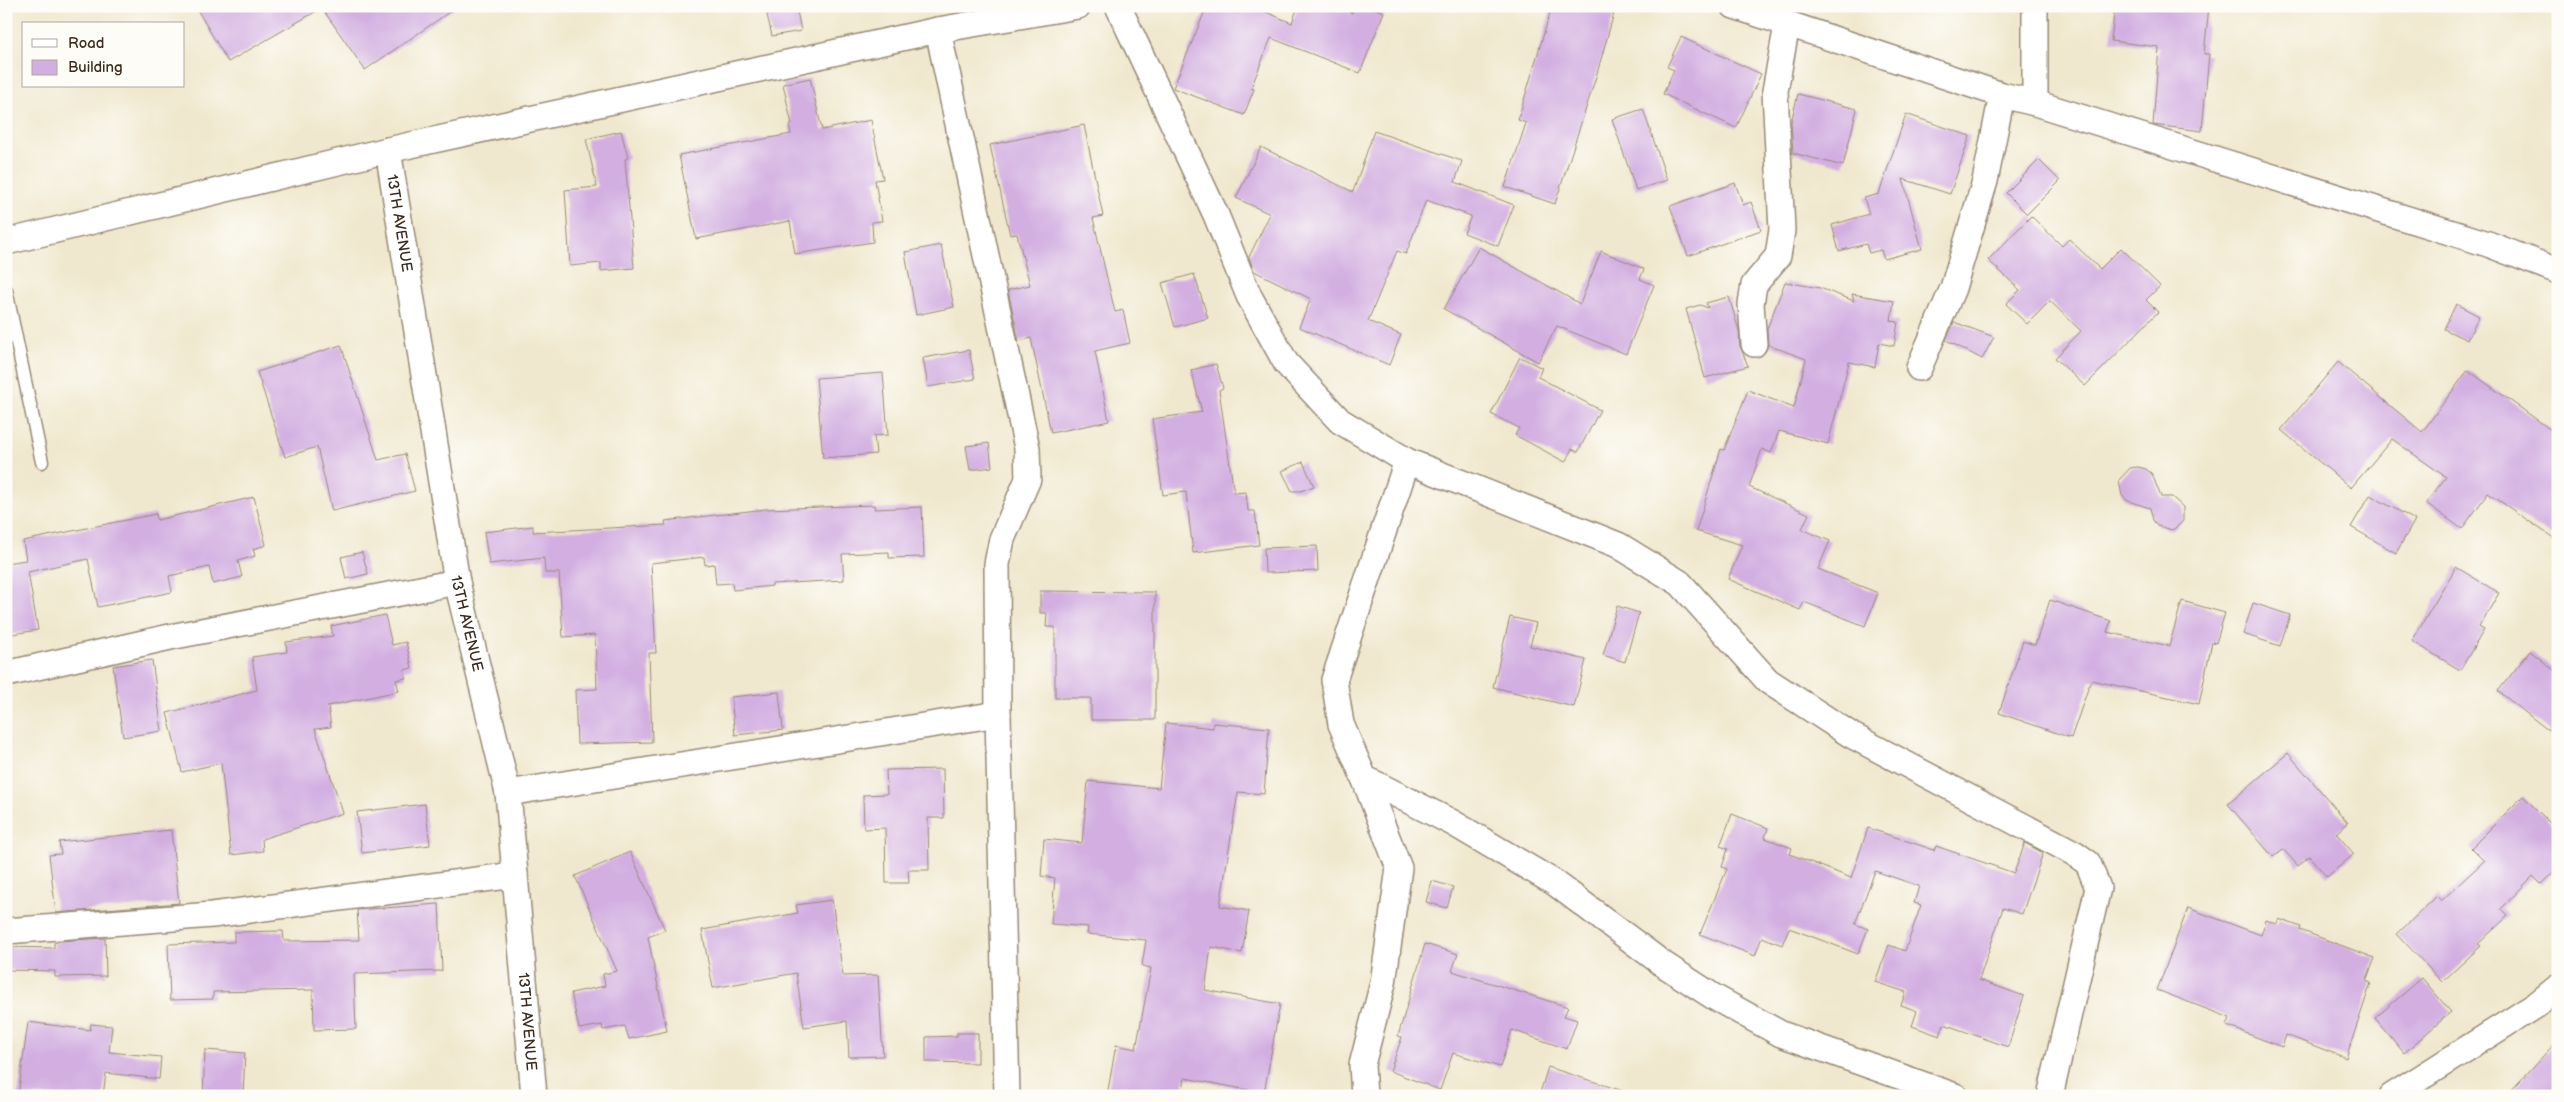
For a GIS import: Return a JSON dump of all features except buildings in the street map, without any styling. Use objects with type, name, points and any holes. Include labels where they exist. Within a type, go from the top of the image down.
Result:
[{"type":"street","points":[[6,242],[388,150],[938,30],[1078,6]]},
{"type":"street","points":[[1118,6],[1216,215],[1249,296],[1286,362],[1340,420],[1407,461],[1618,545],[1680,583],[1768,681],[1851,735],[2088,863],[2098,888],[2050,1096]]},
{"type":"street","points":[[1734,6],[2002,95],[2034,103],[2488,244],[2558,271]]},
{"type":"street","points":[[2034,103],[2035,6]]},
{"type":"street","points":[[1754,344],[1751,304],[1754,285],[1778,256],[1782,230],[1775,91],[1787,25]]},
{"type":"street","points":[[938,30],[1027,448],[1028,479],[1002,539],[997,564],[998,714],[1007,1096]]},
{"type":"street","points":[[1919,368],[1953,288],[1984,181],[2002,95]]},
{"type":"street","name":"13TH AVENUE","points":[[388,150],[457,582],[508,793],[534,1096]]},
{"type":"street","points":[[1364,1096],[1362,1065],[1383,983],[1399,868],[1341,724],[1334,680],[1407,461]]},
{"type":"street","points":[[6,674],[170,637],[457,582]]},
{"type":"street","points":[[508,793],[998,714]]},
{"type":"street","points":[[1364,778],[1454,823],[1555,883],[1663,964],[1714,998],[1781,1034],[1955,1096]]},
{"type":"street","points":[[6,931],[212,915],[515,875]]},
{"type":"street","points":[[2392,1096],[2536,1005],[2558,987]]},
{"type":"lane","points":[[6,290],[42,462]]}]
